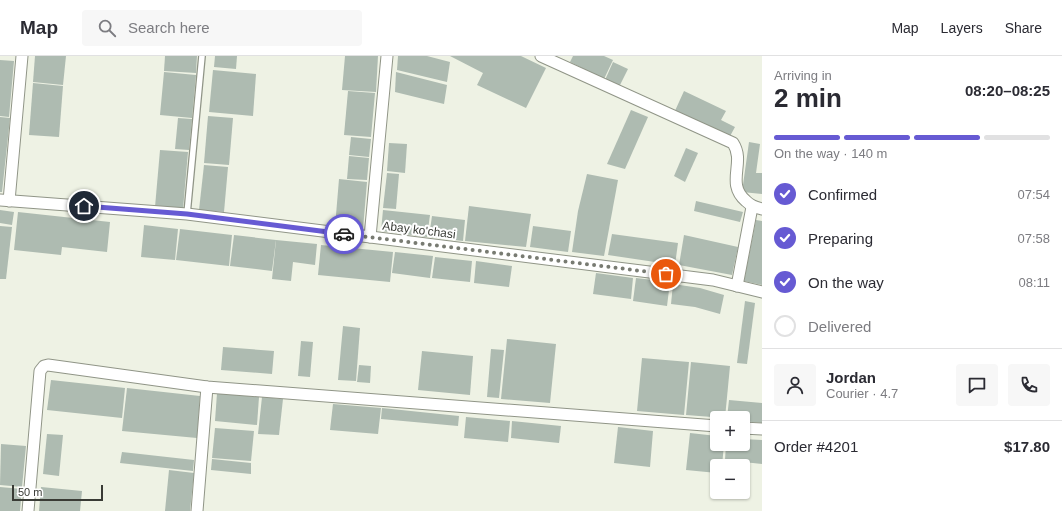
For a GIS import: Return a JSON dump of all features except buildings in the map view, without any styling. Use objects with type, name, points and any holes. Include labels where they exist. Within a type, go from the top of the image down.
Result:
[{"type":"street","points":[[5,200],[22,56]]},
{"type":"street","points":[[370,237],[387,56]]},
{"type":"street","points":[[541,56],[733,143],[738,153],[735,186],[742,198],[757,208],[737,286]]},
{"type":"street","name":"Abay ko'chasi","points":[[5,200],[187,214],[713,280],[762,292]]},
{"type":"street","points":[[28,511],[40,371],[44,366],[48,365],[206,387],[710,425]]},
{"type":"street","points":[[197,511],[206,387]]},
{"type":"street","points":[[750,428],[762,429]]},
{"type":"lane","points":[[187,214],[202,56]]},
{"type":"way so far","points":[[344,234],[666,274]]},
{"type":"route","points":[[84,206],[187,214],[344,234]]}]
